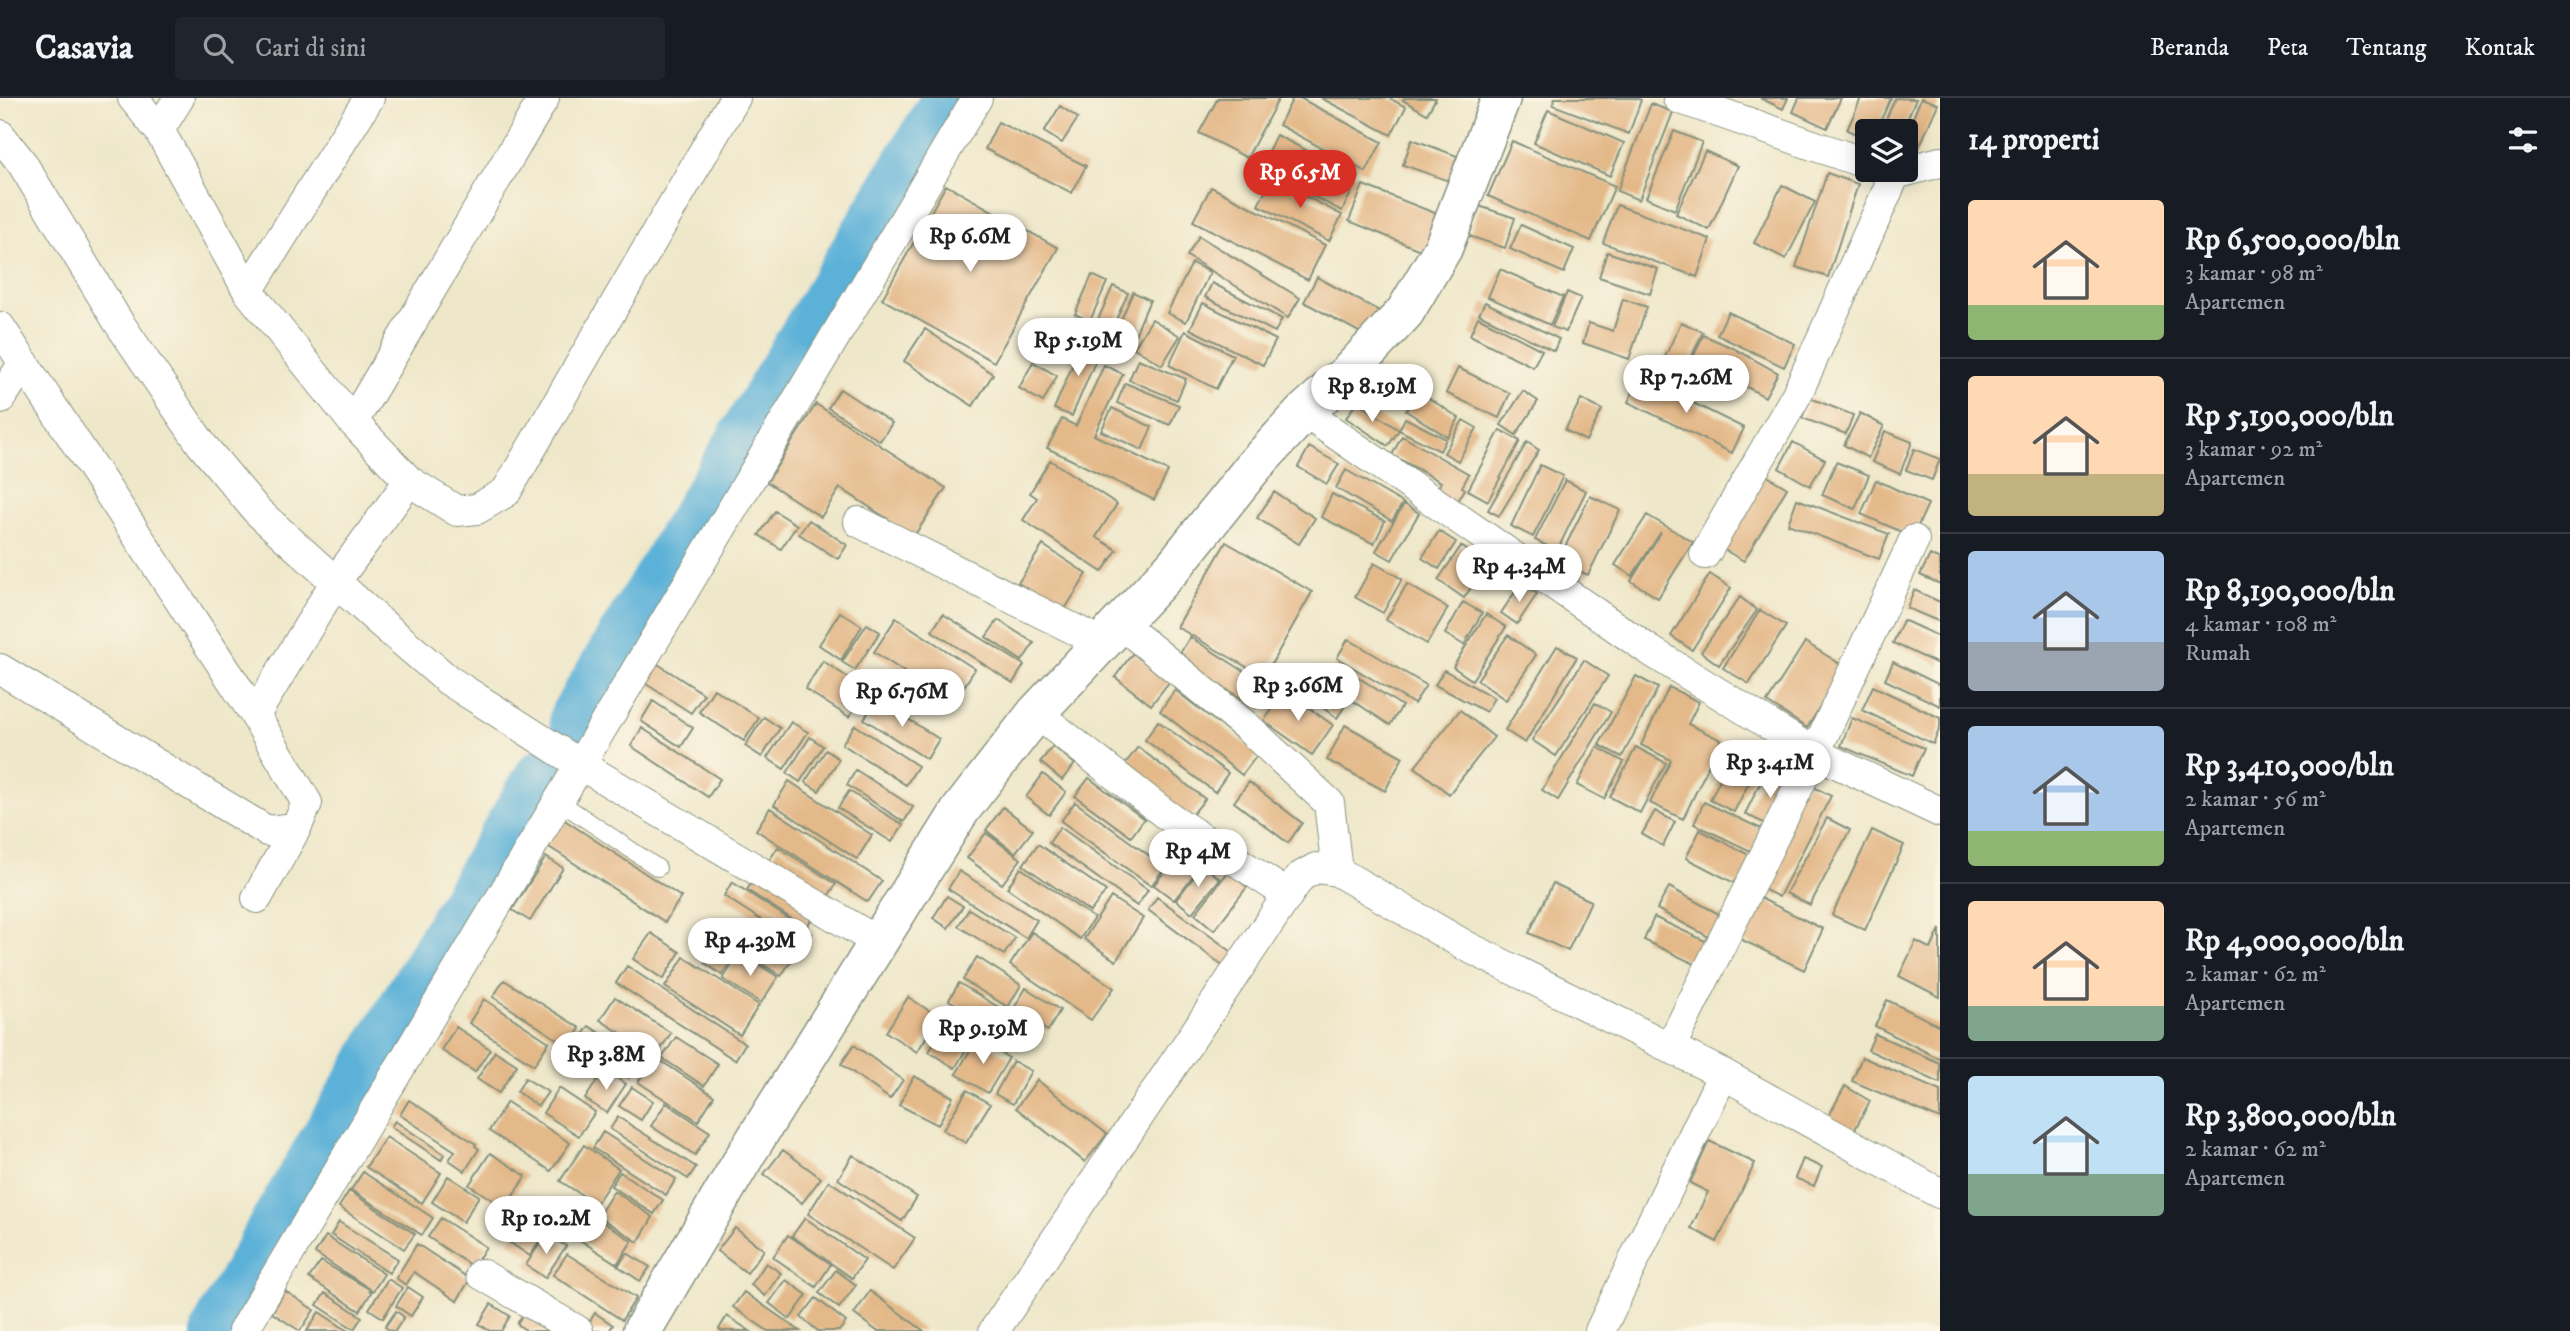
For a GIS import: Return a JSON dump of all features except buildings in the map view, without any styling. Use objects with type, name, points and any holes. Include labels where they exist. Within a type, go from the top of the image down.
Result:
[{"type":"street","points":[[133,98],[159,130],[248,291],[353,422],[409,481],[457,511],[477,509],[506,492],[735,98]]},
{"type":"street","points":[[159,130],[179,98]]},
{"type":"street","points":[[248,291],[369,98]]},
{"type":"street","points":[[353,422],[544,98]]},
{"type":"street","points":[[243,1331],[977,98]]},
{"type":"street","points":[[642,1331],[745,1156],[960,811],[1036,713],[1174,566],[1254,466],[1304,412],[1349,372],[1405,312],[1443,248],[1501,98]]},
{"type":"street","points":[[1678,98],[1855,160]]},
{"type":"street","points":[[0,135],[22,163],[117,320],[202,445],[257,511],[448,680],[581,765],[878,942]]},
{"type":"street","points":[[1918,166],[1940,162]]},
{"type":"street","points":[[1705,554],[1797,394],[1885,182]]},
{"type":"street","points":[[0,327],[255,715],[307,803],[257,898]]},
{"type":"street","points":[[0,399],[23,363]]},
{"type":"street","points":[[1304,412],[1649,650],[1815,753],[1940,812]]},
{"type":"street","points":[[255,715],[336,581],[409,481]]},
{"type":"street","points":[[859,522],[1110,633],[1246,726],[1329,803],[1337,870]]},
{"type":"street","points":[[1670,1048],[1815,753],[1914,540]]},
{"type":"street","points":[[0,669],[267,831],[296,828]]},
{"type":"street","points":[[1036,713],[1165,814],[1288,895]]},
{"type":"street","points":[[995,1331],[1300,877],[1316,868],[1337,870],[1466,946],[1723,1074],[1940,1192]]},
{"type":"street","points":[[1600,1331],[1723,1074]]},
{"type":"street","points":[[481,1274],[578,1331]]},
{"type":"lane","points":[[560,802],[658,868]]},
{"type":"waterway","points":[[579,718],[953,98]]},
{"type":"waterway","points":[[221,1331],[280,1224],[544,778]]}]
